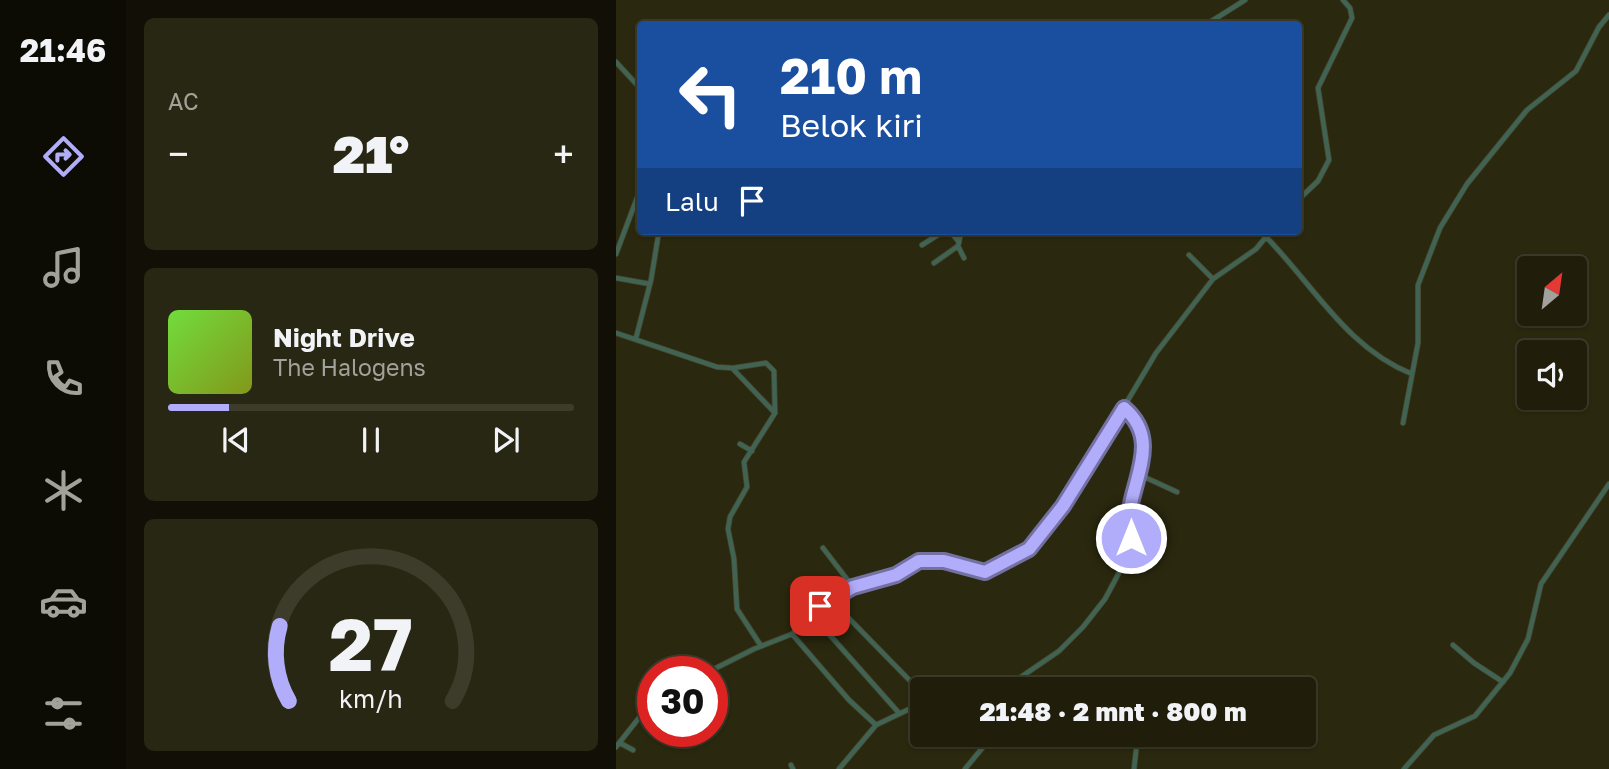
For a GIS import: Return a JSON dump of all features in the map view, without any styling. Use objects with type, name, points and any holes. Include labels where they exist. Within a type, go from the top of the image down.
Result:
[{"type":"street","points":[[1212,21],[1245,0]]},
{"type":"street","points":[[1302,196],[1318,181],[1329,160],[1317,92],[1352,18],[1350,8],[1343,0]]},
{"type":"street","points":[[1403,423],[1418,339],[1418,285],[1443,223],[1467,184],[1527,110],[1576,71],[1599,27],[1609,15]]},
{"type":"street","points":[[616,62],[637,85]]},
{"type":"street","points":[[616,254],[637,202]]},
{"type":"street","points":[[636,338],[650,284],[658,235]]},
{"type":"street","points":[[929,235],[931,239]]},
{"type":"street","points":[[922,245],[938,235]]},
{"type":"street","points":[[952,235],[964,258]]},
{"type":"street","points":[[934,263],[958,244],[960,235]]},
{"type":"street","points":[[728,662],[792,634],[831,600],[853,587],[896,575],[919,561],[944,561],[985,572],[1024,552],[1063,506],[1156,353],[1213,279],[1269,235]]},
{"type":"street","points":[[1267,238],[1351,337],[1383,360],[1412,374]]},
{"type":"street","points":[[1189,255],[1213,279]]},
{"type":"street","points":[[616,278],[650,284]]},
{"type":"street","points":[[616,333],[717,367],[733,369],[770,365],[775,374],[775,413],[751,452],[743,471],[747,487],[730,517],[727,529],[734,559],[737,610],[761,646]]},
{"type":"street","points":[[733,369],[775,413]]},
{"type":"street","points":[[1020,677],[1065,645],[1105,599],[1130,551],[1127,516],[1144,453],[1135,419],[1124,408]]},
{"type":"street","points":[[740,443],[751,452]]},
{"type":"street","points":[[1140,475],[1177,492]]},
{"type":"street","points":[[1404,769],[1434,735],[1475,716],[1503,682],[1528,639],[1541,584],[1567,541],[1609,484]]},
{"type":"street","points":[[823,548],[853,587]]},
{"type":"street","points":[[831,600],[910,681]]},
{"type":"street","points":[[812,615],[833,643],[900,713]]},
{"type":"street","points":[[792,634],[849,700],[876,726]]},
{"type":"street","points":[[1453,645],[1503,682]]},
{"type":"street","points":[[839,769],[876,726],[910,708]]},
{"type":"street","points":[[633,750],[618,745],[637,721]]},
{"type":"street","points":[[1134,769],[1136,747]]},
{"type":"street","points":[[965,769],[980,748]]},
{"type":"route","points":[[820,606],[853,587],[890,578],[906,566],[919,561],[944,561],[985,572],[1029,549],[1063,506],[1124,408],[1135,419],[1144,453],[1137,490],[1127,516],[1131,538]]}]
